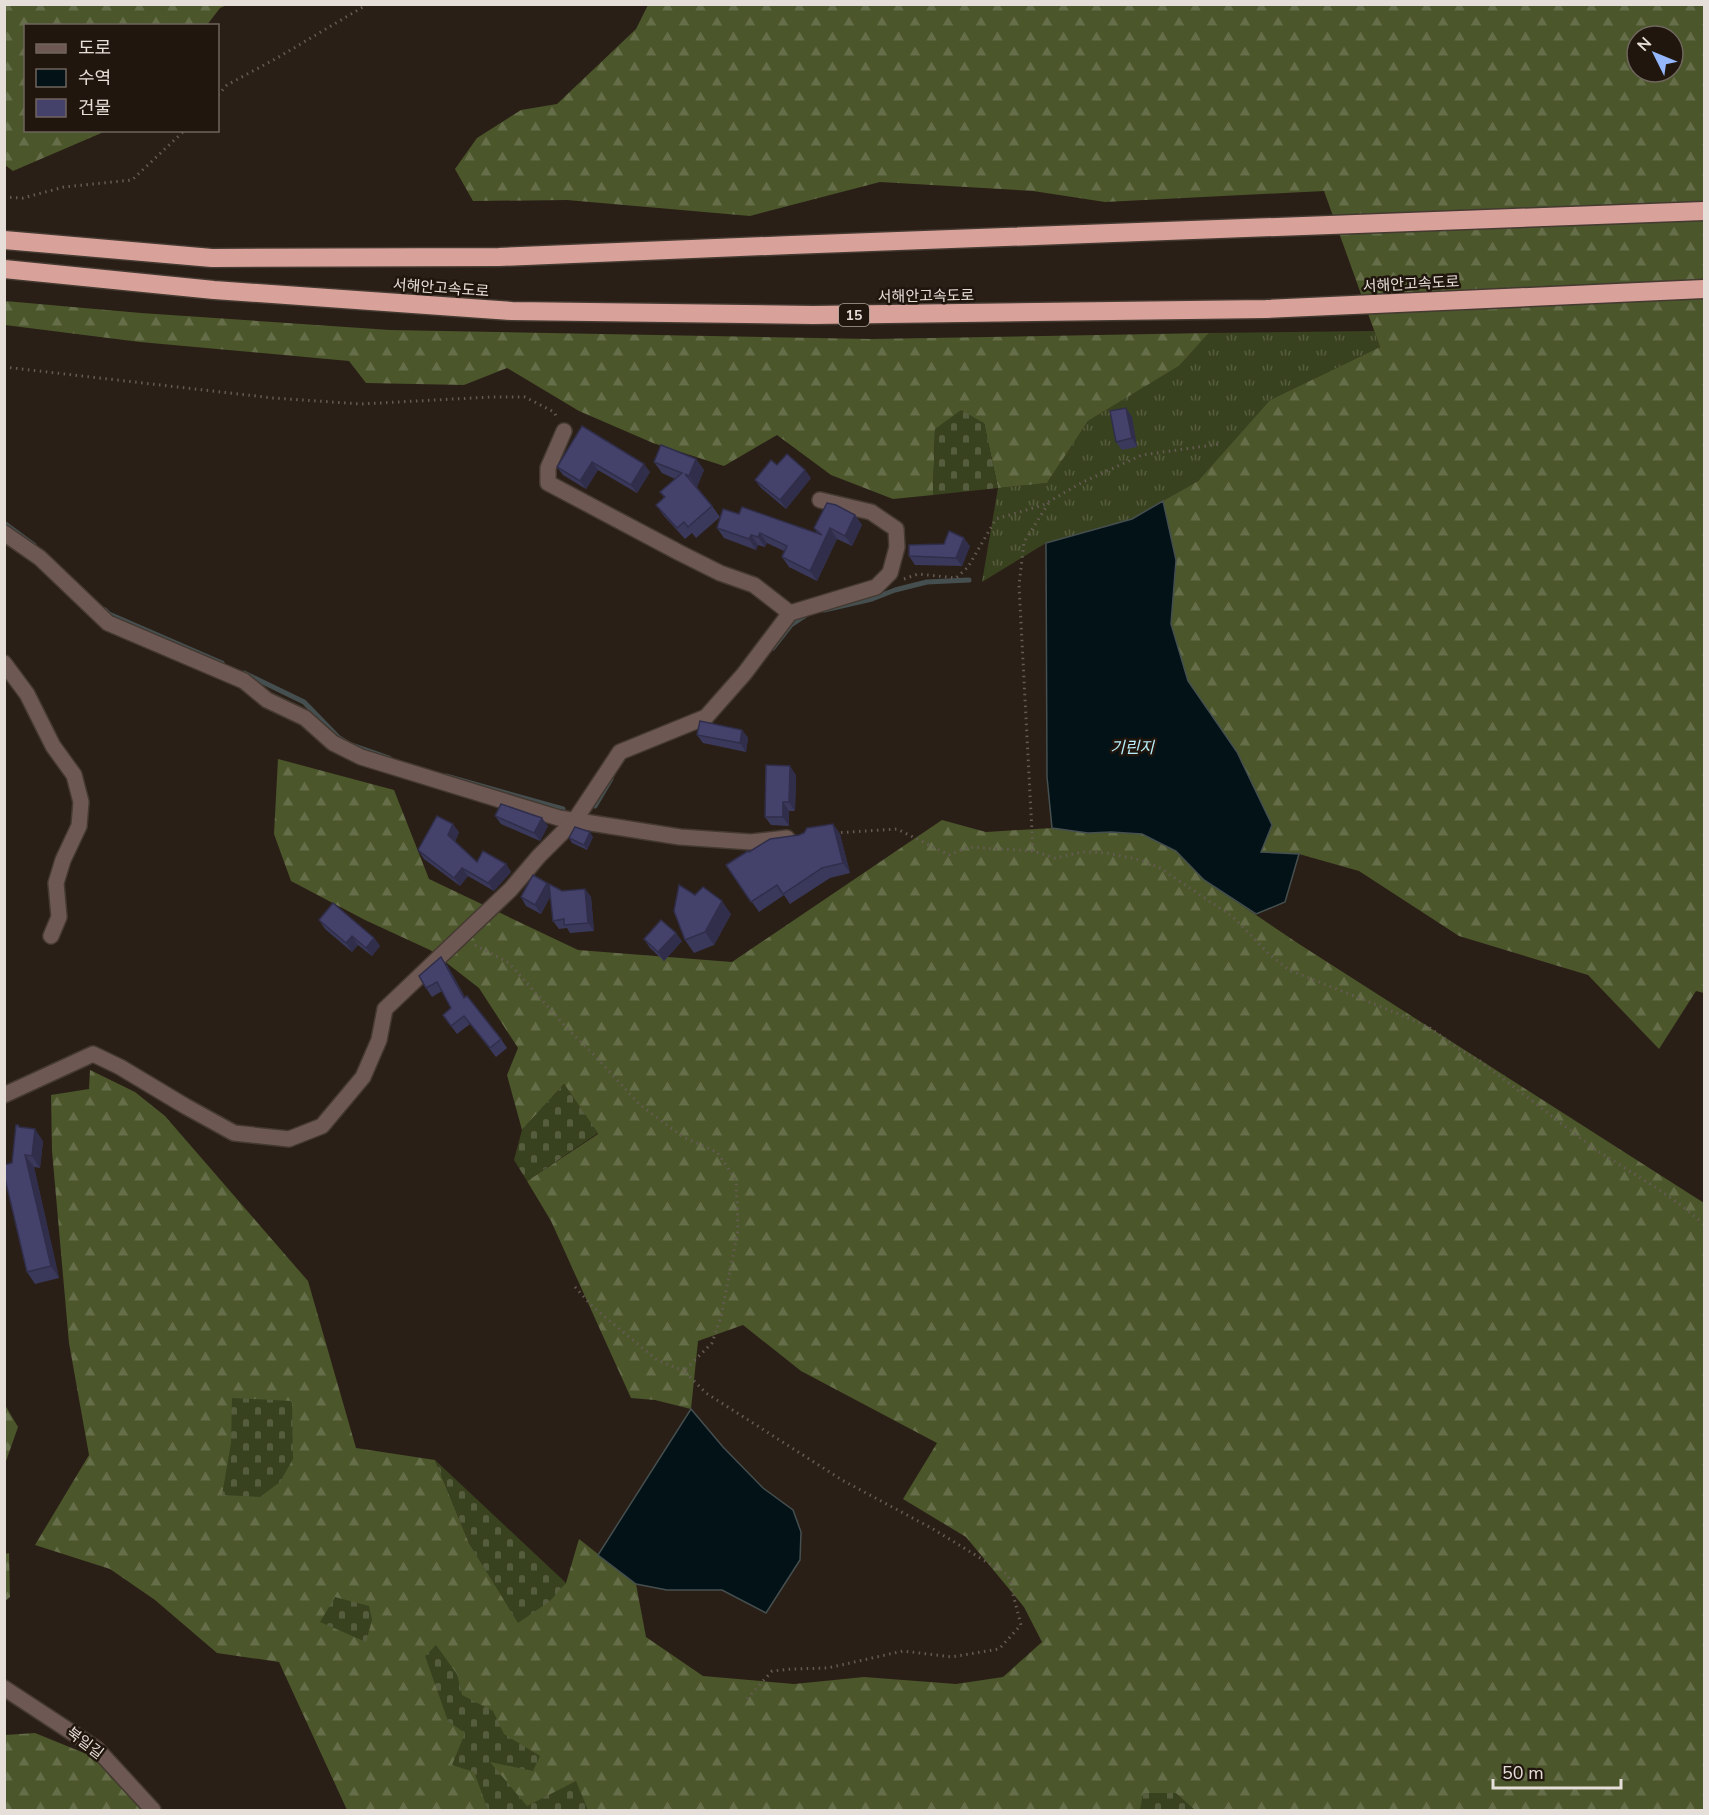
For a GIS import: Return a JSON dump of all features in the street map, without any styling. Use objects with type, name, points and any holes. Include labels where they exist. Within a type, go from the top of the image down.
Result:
[{"type":"highway","name":"서해안고속도로","points":[[4,240],[212,258],[499,257],[791,244],[1704,211]]},
{"type":"highway","name":"서해안고속도로","points":[[4,269],[214,290],[512,311],[813,315],[1266,309],[1704,289]]},
{"type":"street","points":[[564,431],[548,468],[548,483],[720,573],[754,585],[790,613]]},
{"type":"street","points":[[4,1095],[93,1054],[120,1067],[234,1133],[289,1139],[322,1126],[363,1077],[379,1040],[385,1009],[511,889],[539,856],[575,820],[620,752],[706,717],[744,674],[790,613],[876,587],[890,573],[897,547],[897,529],[871,512],[820,500]]},
{"type":"street","points":[[4,533],[40,558],[108,622],[244,681],[267,700],[305,718],[333,743],[361,757],[559,818],[681,837],[750,842],[805,836]]},
{"type":"street","points":[[4,663],[27,694],[53,746],[74,775],[81,802],[79,826],[63,860],[56,883],[58,917],[51,936]]},
{"type":"street","name":"북일길","points":[[4,1688],[97,1749],[153,1810]]},
{"type":"path","points":[[219,94],[227,85],[368,4]]},
{"type":"path","points":[[4,197],[23,198],[64,187],[132,180],[183,132]]},
{"type":"path","points":[[4,367],[273,398],[350,403],[491,397],[525,398],[554,412],[564,431]]},
{"type":"path","points":[[876,587],[918,574],[956,578],[968,567],[996,519],[1043,504],[1083,482],[1142,455],[1220,444]]},
{"type":"path","points":[[1033,851],[1019,585],[1024,542],[1051,500]]},
{"type":"path","points":[[805,836],[897,829],[950,855],[969,847],[1033,851],[1055,858],[1082,852],[1107,853],[1140,860],[1160,868],[1233,917],[1270,955],[1289,970],[1430,1028],[1480,1061],[1596,1150],[1655,1187],[1699,1220],[1704,1221]]},
{"type":"path","points":[[460,937],[508,963],[639,1104],[683,1137],[717,1152],[736,1180],[738,1230],[721,1317],[712,1343],[684,1371]]},
{"type":"path","points":[[575,1287],[593,1307],[657,1360],[684,1371],[706,1394],[842,1480],[933,1529],[1008,1575],[1021,1625],[999,1649],[952,1657],[903,1651],[828,1668],[772,1671],[747,1699]]},
{"type":"green space","points":[[4,5],[227,5],[220,8],[208,24],[24,24],[24,132],[104,132],[13,171],[5,165]]},
{"type":"green space","points":[[648,5],[1704,5],[1704,993],[1696,991],[1659,1049],[1588,975],[1459,936],[1359,871],[1299,854],[1261,852],[1237,752],[1188,681],[1171,624],[1176,560],[1163,501],[1198,481],[1270,400],[1380,347],[1324,191],[1105,202],[1033,191],[880,182],[750,216],[567,200],[473,201],[455,169],[477,138],[521,110],[557,104],[636,29]]},
{"type":"green space","points":[[5,301],[390,330],[871,339],[1209,333],[1179,366],[1088,421],[1047,483],[998,488],[984,423],[935,429],[933,495],[893,499],[831,475],[777,435],[724,466],[653,443],[579,411],[507,368],[464,385],[366,383],[349,361],[140,342],[5,325]]},
{"type":"green space","points":[[1374,331],[1380,347],[1270,400],[1198,481],[1132,519],[1046,543],[982,582],[998,488],[1047,483],[1088,421],[1179,366],[1209,333]]},
{"type":"green space","points":[[961,410],[984,423],[998,488],[933,495],[935,429]]},
{"type":"green space","points":[[278,759],[394,790],[429,879],[578,950],[732,962],[942,820],[986,832],[1052,828],[1088,833],[1142,834],[1176,851],[1204,880],[1299,944],[1704,1203],[1704,1810],[347,1810],[279,1662],[217,1653],[155,1600],[110,1569],[35,1545],[89,1455],[69,1343],[52,1151],[51,1095],[89,1089],[90,1070],[135,1092],[165,1116],[308,1281],[356,1448],[435,1460],[469,1543],[518,1622],[566,1583],[579,1539],[636,1584],[646,1637],[703,1676],[794,1684],[864,1677],[956,1684],[1003,1677],[1042,1642],[1024,1607],[966,1537],[903,1499],[937,1443],[801,1371],[743,1325],[698,1341],[691,1409],[655,1400],[631,1398],[551,1221],[527,1181],[598,1134],[564,1084],[522,1130],[507,1075],[518,1048],[479,988],[430,950],[365,920],[291,881],[274,834]]},
{"type":"green space","points":[[564,1084],[598,1133],[527,1181],[514,1160],[522,1130]]},
{"type":"green space","points":[[232,1398],[292,1401],[293,1459],[280,1482],[260,1497],[222,1495],[231,1443]]},
{"type":"green space","points":[[5,1405],[18,1427],[5,1464]]},
{"type":"green space","points":[[435,1460],[566,1583],[550,1601],[518,1623],[469,1543]]},
{"type":"green space","points":[[9,1553],[10,1597],[5,1601],[5,1554]]},
{"type":"green space","points":[[335,1597],[369,1606],[372,1620],[366,1642],[320,1622]]},
{"type":"green space","points":[[436,1645],[457,1674],[462,1695],[493,1711],[504,1734],[540,1756],[533,1771],[490,1762],[527,1806],[576,1781],[588,1810],[488,1810],[474,1772],[452,1765],[465,1733],[448,1721],[425,1656]]},
{"type":"green space","points":[[35,1733],[94,1757],[141,1810],[5,1810],[5,1735]]},
{"type":"green space","points":[[1143,1793],[1176,1793],[1195,1810],[1140,1810]]},
{"type":"water","name":"기린지","points":[[1163,501],[1176,560],[1171,624],[1188,681],[1237,752],[1272,825],[1261,852],[1299,854],[1285,902],[1256,914],[1204,880],[1176,851],[1142,834],[1088,833],[1052,828],[1047,777],[1046,543],[1132,519]]},
{"type":"water","points":[[691,1409],[723,1447],[763,1488],[793,1510],[801,1532],[800,1560],[766,1613],[722,1590],[667,1590],[636,1584],[598,1555]]},
{"type":"building","points":[[1126,408],[1132,438],[1116,442],[1110,411]]},
{"type":"building","points":[[582,426],[644,464],[631,485],[592,462],[580,481],[557,467]]},
{"type":"building","points":[[661,445],[696,459],[689,476],[685,474],[712,506],[688,527],[684,522],[677,528],[656,505],[665,497],[660,492],[682,473],[654,462]]},
{"type":"building","points":[[787,454],[805,470],[780,500],[755,480],[771,460],[777,465]]},
{"type":"building","points":[[827,503],[855,515],[845,536],[830,528],[810,571],[782,557],[787,546],[760,533],[758,537],[751,535],[749,539],[717,528],[723,509],[739,514],[742,507],[822,535],[814,528]]},
{"type":"building","points":[[949,531],[964,538],[956,558],[909,556],[909,545],[944,544]]},
{"type":"building","points":[[700,721],[742,730],[740,743],[697,735]]},
{"type":"building","points":[[766,765],[790,766],[789,802],[783,802],[783,817],[765,817]]},
{"type":"building","points":[[501,804],[542,818],[534,833],[495,816]]},
{"type":"building","points":[[437,816],[453,824],[448,835],[477,862],[483,851],[506,864],[488,883],[462,868],[454,878],[418,850]]},
{"type":"building","points":[[833,824],[843,863],[822,868],[783,894],[777,885],[751,902],[726,865],[770,839],[799,835],[807,828]]},
{"type":"building","points":[[575,827],[590,832],[584,845],[569,838]]},
{"type":"building","points":[[533,875],[547,883],[535,905],[521,897]]},
{"type":"building","points":[[549,884],[562,891],[585,889],[588,923],[564,925],[564,919],[553,921]]},
{"type":"building","points":[[679,885],[695,895],[703,887],[722,901],[705,932],[685,940],[674,911]]},
{"type":"building","points":[[333,903],[374,938],[366,948],[352,936],[346,943],[319,920]]},
{"type":"building","points":[[661,920],[676,933],[658,952],[644,939]]},
{"type":"building","points":[[441,957],[464,998],[467,996],[501,1039],[490,1048],[464,1016],[451,1026],[443,1015],[451,1008],[437,982],[426,988],[419,976]]},
{"type":"building","points":[[16,1125],[35,1129],[32,1156],[25,1155],[51,1266],[27,1272],[4,1174],[4,1165],[12,1163]]},
{"type":"waterway","points":[[4,523],[34,545]]},
{"type":"waterway","points":[[824,610],[872,599],[895,590],[927,582],[969,580]]},
{"type":"waterway","points":[[105,610],[109,614],[222,663]]},
{"type":"waterway","points":[[773,648],[791,625],[809,613]]},
{"type":"waterway","points":[[244,673],[304,702],[339,738],[349,744],[389,758]]},
{"type":"waterway","points":[[446,776],[563,809]]},
{"type":"waterway","points":[[595,806],[611,779]]}]
